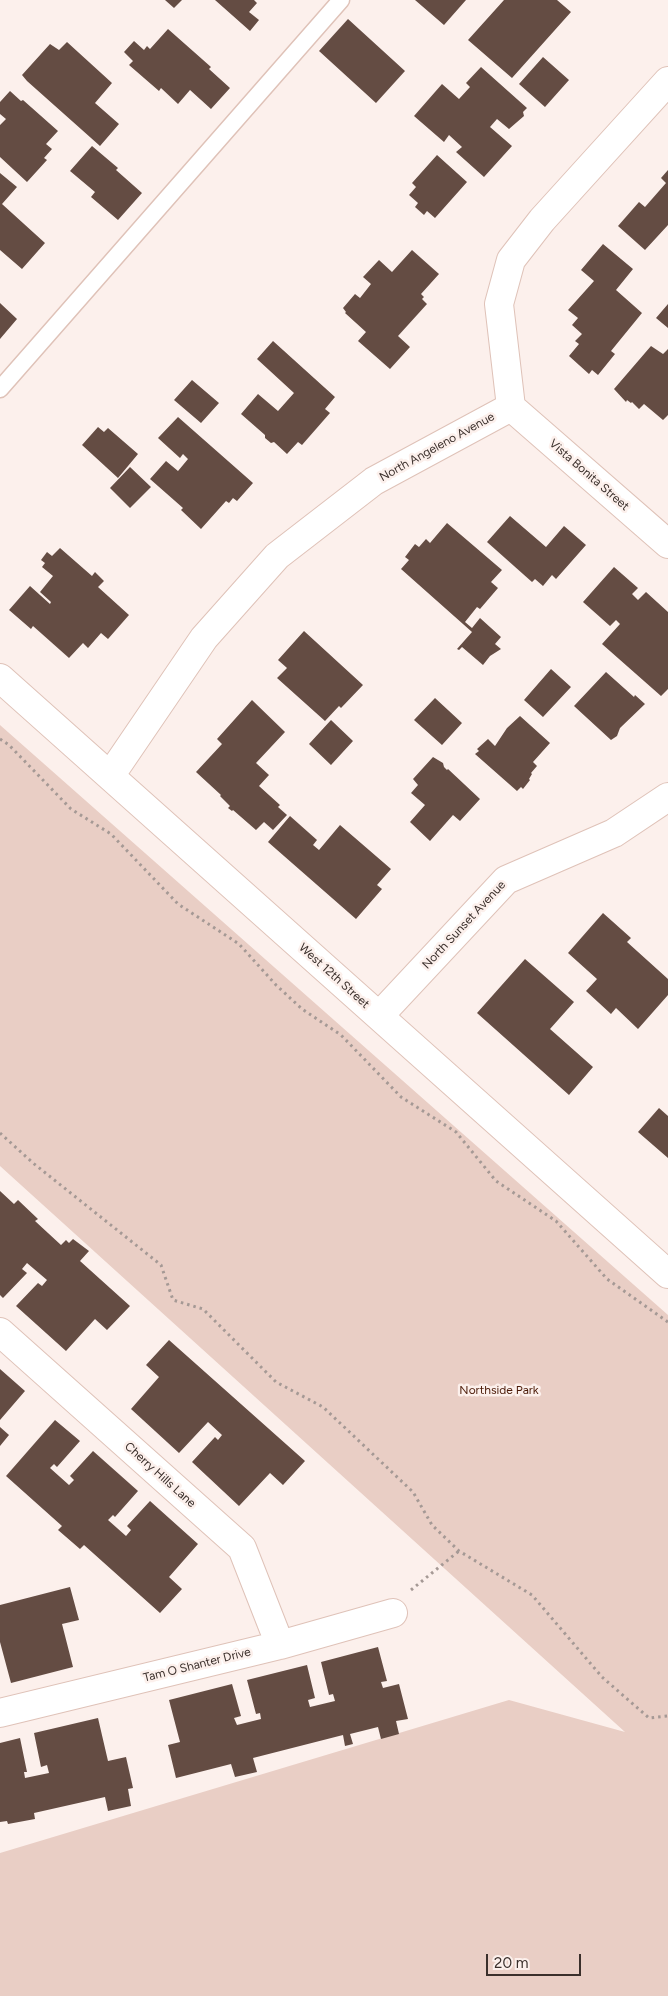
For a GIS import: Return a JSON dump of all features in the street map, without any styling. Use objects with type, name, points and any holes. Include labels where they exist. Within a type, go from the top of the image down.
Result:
[{"type":"street","points":[[511,407],[499,304],[511,260],[542,220],[668,81]]},
{"type":"street","name":"Vista Bonita Street","points":[[511,407],[668,544]]},
{"type":"street","name":"North Angeleno Avenue","points":[[110,776],[204,638],[276,556],[374,481],[511,407]]},
{"type":"street","name":"West 12th Street","points":[[0,678],[668,1274]]},
{"type":"street","name":"North Sunset Avenue","points":[[379,1016],[506,880],[614,833],[668,797]]},
{"type":"street","name":"Cherry Hills Lane","points":[[0,1332],[242,1548],[280,1645]]},
{"type":"street","name":"Tam O Shanter Drive","points":[[0,1714],[280,1645],[393,1613]]},
{"type":"lane","points":[[0,389],[341,0]]},
{"type":"path","points":[[0,739],[9,745],[71,809],[111,834],[178,904],[239,944],[276,985],[302,1009],[341,1034],[401,1097],[456,1132],[496,1181],[556,1221],[607,1279],[668,1322]]},
{"type":"path","points":[[0,1133],[33,1164],[161,1265],[173,1300],[203,1309],[276,1382],[323,1407],[412,1492],[432,1525],[459,1550],[532,1595],[602,1677],[649,1718],[668,1716]]},
{"type":"path","points":[[393,1613],[404,1596],[459,1550]]},
{"type":"green space","name":"Northside Park","points":[[0,725],[668,1315],[668,1996],[0,1996],[0,1853],[509,1700],[625,1732],[0,1166]]},
{"type":"building","points":[[165,0],[182,0],[174,8]]},
{"type":"building","points":[[215,0],[254,0],[257,3],[249,12],[259,20],[250,31]]},
{"type":"building","points":[[415,0],[466,0],[444,25]]},
{"type":"building","points":[[504,0],[557,0],[571,12],[512,78],[468,40]]},
{"type":"building","points":[[348,19],[405,71],[376,103],[319,51]]},
{"type":"building","points":[[168,29],[211,67],[209,69],[230,88],[211,109],[190,90],[178,104],[161,88],[159,91],[129,65],[133,61],[124,52],[134,41],[144,50],[147,46],[150,49]]},
{"type":"building","points":[[67,42],[112,83],[95,103],[119,124],[100,146],[22,75],[50,44],[59,50]]},
{"type":"building","points":[[543,57],[569,80],[545,107],[519,84]]},
{"type":"building","points":[[481,67],[527,108],[523,112],[524,116],[509,129],[497,119],[490,127],[512,146],[484,177],[456,152],[462,147],[449,135],[444,142],[414,116],[442,84],[459,99],[470,87],[466,83]]},
{"type":"building","points":[[10,91],[58,131],[46,144],[52,149],[44,158],[47,160],[27,182],[0,157],[0,125],[6,119],[0,114],[0,102]]},
{"type":"building","points":[[92,146],[118,168],[116,170],[142,193],[118,220],[91,197],[95,192],[70,171]]},
{"type":"building","points":[[437,155],[467,182],[435,218],[427,211],[424,215],[415,207],[418,203],[409,195],[416,187],[412,183]]},
{"type":"building","points":[[668,170],[668,225],[645,250],[618,226],[639,202],[645,207],[666,183],[661,178]]},
{"type":"building","points":[[0,173],[17,187],[2,204],[45,243],[22,269],[0,250]]},
{"type":"building","points":[[603,244],[633,269],[616,290],[642,313],[611,351],[615,354],[598,375],[592,370],[589,374],[569,356],[579,344],[575,341],[582,334],[572,325],[578,318],[568,310],[594,281],[581,270]]},
{"type":"building","points":[[412,250],[439,274],[421,294],[424,297],[422,299],[427,304],[398,336],[410,347],[390,369],[358,341],[366,332],[345,313],[343,308],[355,294],[360,298],[371,284],[363,277],[379,260],[392,272]]},
{"type":"building","points":[[0,303],[17,319],[0,339]]},
{"type":"building","points":[[668,304],[668,328],[656,318]]},
{"type":"building","points":[[273,341],[335,397],[325,409],[330,413],[302,445],[298,442],[287,454],[274,442],[271,443],[265,438],[265,435],[241,414],[258,394],[278,411],[294,393],[257,359]]},
{"type":"building","points":[[651,346],[663,354],[668,349],[668,415],[663,420],[644,404],[639,409],[632,402],[627,400],[626,402],[614,389]]},
{"type":"building","points":[[192,380],[219,403],[201,423],[174,400]]},
{"type":"building","points":[[178,417],[253,483],[237,501],[233,498],[229,503],[226,501],[201,529],[181,510],[183,508],[150,479],[166,461],[178,471],[188,459],[183,454],[180,458],[158,438]]},
{"type":"building","points":[[98,427],[104,432],[108,428],[138,454],[118,478],[82,445]]},
{"type":"building","points":[[130,467],[151,487],[130,508],[110,488]]},
{"type":"building","points":[[510,516],[546,547],[564,526],[586,545],[556,579],[552,575],[543,586],[535,579],[532,582],[487,542]]},
{"type":"building","points":[[447,523],[502,570],[491,582],[498,588],[480,609],[477,607],[465,622],[472,628],[480,618],[501,637],[495,644],[501,649],[490,656],[483,665],[462,647],[459,650],[457,649],[472,632],[401,569],[409,560],[405,557],[415,544],[419,547],[426,539],[430,543]]},
{"type":"building","points":[[60,548],[92,576],[95,572],[104,581],[98,587],[129,615],[108,639],[101,633],[88,648],[83,643],[69,658],[33,626],[31,629],[9,610],[30,586],[50,604],[51,602],[40,592],[53,576],[42,567],[45,563],[41,560],[47,552],[52,556]]},
{"type":"building","points":[[614,567],[638,588],[632,594],[638,600],[646,592],[668,612],[668,689],[661,696],[602,644],[620,624],[616,620],[610,626],[583,602]]},
{"type":"building","points":[[304,631],[363,685],[341,708],[339,706],[325,721],[277,678],[287,668],[278,660]]},
{"type":"building","points":[[551,669],[571,687],[543,717],[524,700]]},
{"type":"building","points":[[606,672],[634,697],[635,695],[645,704],[620,728],[617,736],[611,740],[574,706]]},
{"type":"building","points":[[435,698],[462,723],[442,745],[414,720]]},
{"type":"building","points":[[252,700],[285,732],[256,763],[269,775],[259,786],[280,805],[278,807],[287,815],[273,830],[264,822],[256,830],[233,810],[228,808],[230,806],[221,795],[196,772],[222,744],[217,739]]},
{"type":"building","points":[[520,716],[550,743],[533,762],[537,766],[531,773],[530,780],[523,789],[521,787],[517,791],[475,754],[479,751],[477,749],[488,739],[495,746],[507,728]]},
{"type":"building","points":[[331,720],[353,741],[331,765],[309,744]]},
{"type":"building","points":[[433,757],[443,763],[447,770],[480,799],[460,821],[453,815],[430,841],[410,822],[425,805],[411,793],[418,785],[413,779]]},
{"type":"building","points":[[290,816],[317,840],[313,845],[319,850],[340,825],[391,869],[377,885],[382,889],[356,919],[268,842]]},
{"type":"building","points":[[603,913],[631,938],[627,942],[668,979],[668,995],[638,1029],[616,1008],[611,1014],[586,991],[597,979],[568,953]]},
{"type":"building","points":[[525,959],[574,1002],[550,1029],[593,1067],[569,1095],[477,1013]]},
{"type":"building","points":[[659,1108],[668,1116],[668,1158],[638,1132]]},
{"type":"building","points":[[0,1191],[14,1204],[18,1200],[38,1219],[35,1221],[61,1245],[66,1240],[69,1243],[73,1239],[89,1251],[80,1261],[130,1306],[107,1330],[95,1319],[66,1351],[16,1306],[38,1283],[42,1286],[47,1280],[27,1263],[22,1269],[27,1273],[3,1298],[0,1295]]},
{"type":"building","points":[[169,1340],[305,1461],[283,1485],[270,1473],[239,1506],[192,1462],[215,1437],[218,1440],[222,1435],[208,1422],[179,1453],[131,1409],[159,1377],[146,1365]]},
{"type":"building","points":[[0,1369],[25,1391],[0,1420]]},
{"type":"building","points":[[55,1420],[80,1441],[57,1467],[54,1464],[50,1468],[69,1485],[74,1480],[70,1476],[93,1451],[138,1491],[115,1517],[113,1515],[108,1520],[126,1536],[131,1530],[127,1526],[150,1501],[198,1544],[169,1577],[182,1589],[160,1613],[84,1545],[80,1549],[58,1530],[62,1526],[6,1476]]},
{"type":"building","points":[[0,1427],[9,1435],[0,1446]]},
{"type":"building","points":[[70,1587],[79,1620],[62,1624],[73,1667],[11,1683],[0,1642],[0,1605]]},
{"type":"building","points":[[378,1647],[387,1681],[381,1682],[383,1688],[399,1684],[408,1719],[396,1721],[399,1734],[381,1739],[378,1727],[350,1734],[353,1744],[345,1746],[343,1735],[253,1758],[257,1772],[235,1777],[231,1764],[176,1778],[168,1745],[180,1742],[169,1700],[232,1684],[241,1716],[234,1718],[237,1725],[261,1719],[260,1713],[256,1714],[247,1680],[307,1665],[315,1698],[308,1700],[310,1707],[335,1701],[333,1694],[329,1695],[321,1662]]},
{"type":"building","points":[[98,1718],[108,1761],[126,1757],[133,1788],[128,1789],[131,1806],[108,1811],[105,1797],[34,1813],[35,1819],[8,1824],[7,1821],[0,1822],[0,1743],[20,1738],[27,1772],[24,1772],[25,1778],[49,1773],[47,1765],[41,1767],[34,1733]]}]
